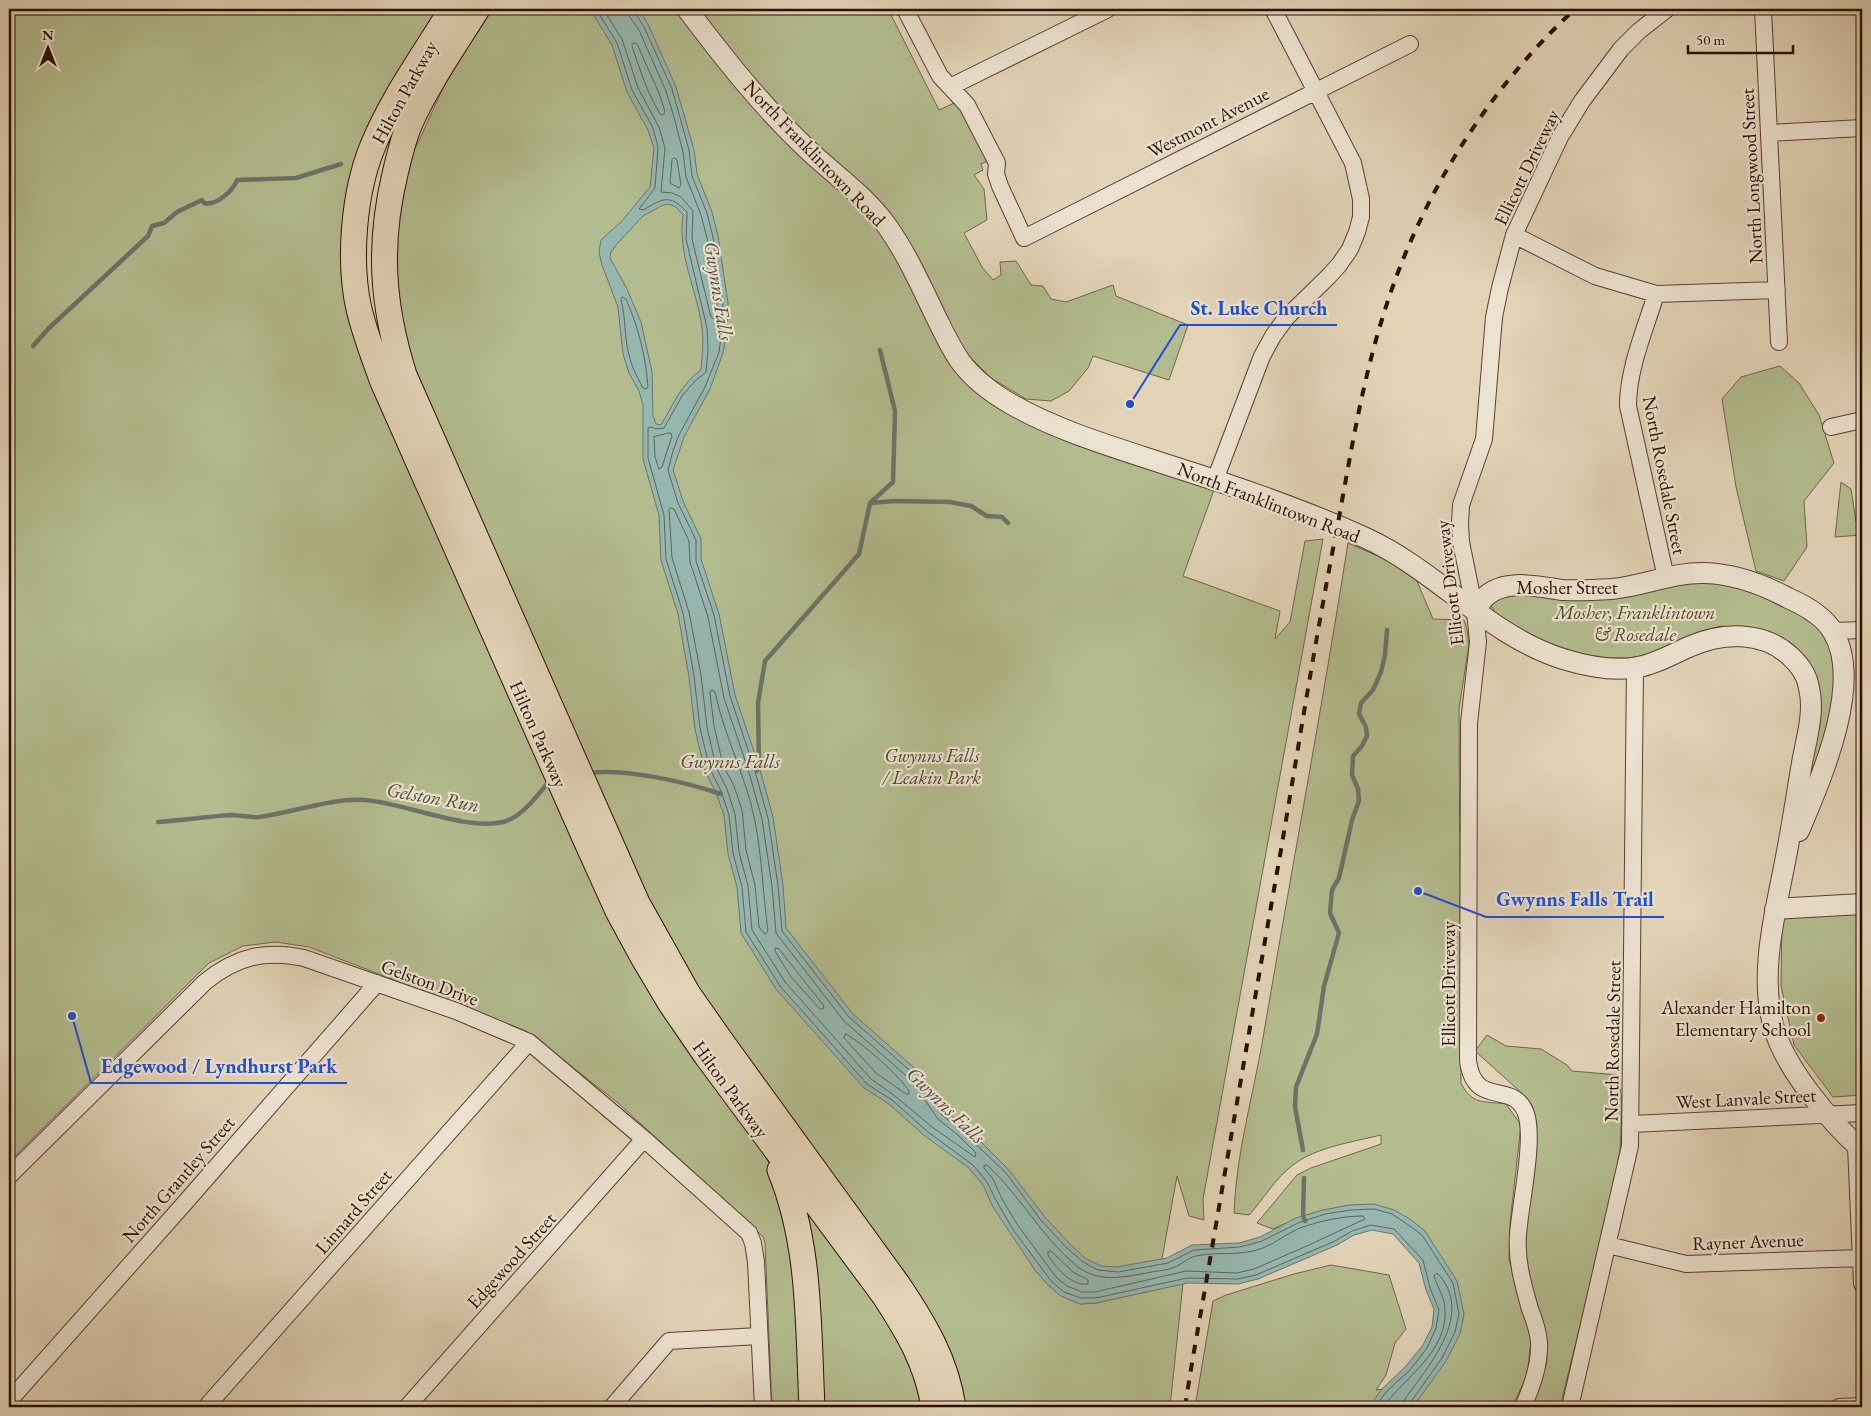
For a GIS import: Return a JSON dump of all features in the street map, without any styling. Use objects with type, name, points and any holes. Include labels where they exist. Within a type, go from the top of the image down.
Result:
[{"type":"main road","name":"Hilton Parkway","points":[[452,9],[388,115],[372,149],[361,187],[355,226],[354,267],[359,307],[369,345],[384,382],[550,733],[594,833],[618,911],[671,1004],[768,1140],[884,1295],[909,1334],[923,1365],[934,1407]]},
{"type":"main road","name":"Hilton Parkway","points":[[477,9],[427,89],[410,124],[399,156],[384,227],[387,305],[394,341],[404,375],[550,733]]},
{"type":"main road","name":"Hilton Parkway","points":[[594,833],[637,903],[688,994],[898,1285],[925,1326],[940,1360],[951,1393],[953,1407]]},
{"type":"main road","points":[[768,1140],[793,1202],[802,1244],[812,1407]]},
{"type":"main road","points":[[940,1360],[952,1379],[963,1407]]},
{"type":"street","name":"North Franklintown Road","points":[[687,9],[749,88],[779,122],[866,202],[886,224],[959,360],[976,379],[1011,404],[1060,427],[1134,454],[1262,496],[1391,550],[1416,566],[1500,629],[1558,657],[1600,667],[1635,668],[1650,664],[1697,643],[1716,638],[1747,636],[1766,640],[1781,648],[1795,660],[1806,676],[1810,691],[1811,709],[1775,909],[1768,986],[1770,1009],[1774,1032],[1787,1059],[1828,1114],[1859,1148]]},
{"type":"street","points":[[905,9],[940,76],[950,87],[1108,9]]},
{"type":"street","points":[[1215,480],[1262,356],[1273,336],[1286,318],[1339,265],[1350,248],[1361,216],[1361,199],[1353,163],[1274,9]]},
{"type":"street","name":"Ellicott Driveway","points":[[1523,1407],[1538,1367],[1539,1353],[1536,1328],[1517,1256],[1528,1144],[1528,1121],[1525,1111],[1514,1098],[1487,1091],[1473,1081],[1468,1060],[1468,733],[1478,642],[1475,611],[1461,542],[1461,505],[1484,439],[1494,317],[1514,235],[1560,137],[1582,101],[1621,49],[1667,9]]},
{"type":"street","name":"North Longwood Street","points":[[1763,9],[1779,342]]},
{"type":"street","name":"Westmont Avenue","points":[[950,87],[967,105],[997,163],[996,174],[1000,186],[1024,238],[1410,44]]},
{"type":"street","points":[[1769,133],[1862,128]]},
{"type":"street","points":[[1514,235],[1595,276],[1656,294],[1777,290]]},
{"type":"street","name":"North Rosedale Street","points":[[1656,294],[1631,373],[1628,406],[1666,578]]},
{"type":"street","points":[[1831,427],[1862,420]]},
{"type":"street","name":"Mosher Street","points":[[1475,611],[1486,596],[1494,590],[1513,586],[1538,585],[1580,591],[1614,589],[1687,574],[1706,573],[1746,579],[1767,587],[1808,608],[1833,631]]},
{"type":"street","points":[[1833,631],[1862,630]]},
{"type":"street","name":"North Franklintown Road","points":[[1784,866],[1812,800],[1842,711],[1844,675],[1840,652],[1833,631]]},
{"type":"street","name":"North Rosedale Street","points":[[1570,1407],[1630,1146],[1635,668]]},
{"type":"street","points":[[1775,909],[1862,904]]},
{"type":"street","name":"Gelston Drive","points":[[9,1176],[205,982],[227,966],[251,957],[266,954],[284,954],[304,958],[456,1011],[529,1042],[644,1139],[749,1234],[756,1254],[763,1407]]},
{"type":"street","name":"North Grantley Street","points":[[9,1401],[377,983]]},
{"type":"street","name":"Linnard Street","points":[[206,1407],[529,1042]]},
{"type":"street","name":"West Lanvale Street","points":[[1631,1124],[1862,1113]]},
{"type":"street","name":"Edgewood Street","points":[[407,1407],[644,1139]]},
{"type":"street","points":[[1859,1148],[1862,1284]]},
{"type":"street","name":"Rayner Avenue","points":[[1608,1245],[1686,1264],[1861,1258]]},
{"type":"street","points":[[612,1407],[669,1340],[759,1336]]},
{"type":"street","points":[[1839,1407],[1862,1406]]},
{"type":"green space","points":[[9,9],[443,9],[373,121],[346,287],[771,1167],[790,1220],[805,1407],[772,1407],[765,1243],[763,1237],[743,1217],[617,1102],[526,1031],[309,947],[276,942],[243,946],[209,963],[9,1162]]},
{"type":"green space","name":"Gwynns Falls / Leakin Park","points":[[491,9],[678,9],[878,225],[978,390],[1215,487],[1183,576],[1280,611],[1275,639],[1290,622],[1305,541],[1323,539],[1203,1199],[1204,1220],[1189,1216],[1177,1176],[1160,1270],[1074,1283],[1025,1254],[1035,1270],[1048,1285],[1080,1304],[1096,1303],[1183,1283],[1170,1407],[966,1407],[960,1382],[717,1019],[664,933],[413,373],[395,301],[392,233],[409,145],[416,147],[443,88]]},
{"type":"green space","points":[[698,9],[888,9],[939,110],[965,98],[994,158],[981,164],[983,170],[974,175],[984,189],[987,220],[964,233],[982,267],[993,280],[1001,275],[1000,262],[1016,261],[1031,285],[1043,286],[1051,299],[1066,302],[1113,285],[1116,296],[1188,325],[1169,380],[1093,356],[1088,368],[1069,391],[1051,401],[1026,399],[991,378],[966,353],[932,293],[801,133],[740,66]]},
{"type":"green space","points":[[1780,366],[1799,383],[1819,415],[1834,463],[1804,501],[1807,547],[1784,581],[1756,571],[1736,487],[1722,399],[1741,377]]},
{"type":"green space","points":[[1841,482],[1851,489],[1856,522],[1862,521],[1862,535],[1835,537]]},
{"type":"green space","points":[[1348,543],[1387,560],[1416,579],[1433,619],[1464,620],[1467,629],[1469,645],[1459,708],[1461,1083],[1474,1099],[1506,1104],[1521,1125],[1510,1223],[1509,1259],[1531,1340],[1527,1376],[1512,1407],[1195,1407],[1213,1301],[1226,1295],[1294,1274],[1331,1265],[1389,1275],[1406,1329],[1395,1343],[1386,1375],[1376,1390],[1403,1387],[1446,1318],[1412,1244],[1350,1205],[1311,1214],[1273,1229],[1257,1223],[1297,1175],[1311,1168],[1381,1144],[1381,1135],[1324,1149],[1302,1159],[1281,1176],[1249,1215],[1234,1213],[1241,1147],[1263,1038]]},
{"type":"green space","name":"Mosher, Franklintown & Rosedale","points":[[1688,580],[1715,581],[1756,590],[1810,619],[1824,633],[1833,652],[1835,678],[1830,723],[1803,800],[1815,690],[1759,630],[1721,626],[1698,632],[1646,655],[1629,658],[1604,658],[1581,654],[1543,641],[1496,615],[1491,605],[1495,597]]},
{"type":"green space","name":"Alexander Hamilton Elementary School","points":[[1862,913],[1862,1095],[1833,1097],[1794,1045],[1781,986],[1782,918]]},
{"type":"green space","points":[[1487,1035],[1506,1046],[1541,1049],[1567,1065],[1572,1071],[1619,1075],[1622,1107],[1620,1151],[1608,1212],[1560,1407],[1528,1407],[1547,1363],[1545,1329],[1524,1260],[1524,1230],[1537,1125],[1533,1108],[1525,1096],[1475,1051]]},
{"type":"green space","points":[[808,1208],[894,1324],[918,1376],[924,1407],[818,1407],[805,1210]]},
{"type":"water","name":"Gwynns Falls","points":[[590,9],[638,9],[648,24],[676,87],[694,150],[697,174],[712,212],[718,236],[728,303],[727,330],[723,353],[710,389],[684,437],[673,470],[683,501],[701,539],[701,559],[719,614],[735,695],[759,766],[773,817],[783,885],[786,928],[853,1014],[920,1073],[946,1112],[967,1128],[1009,1170],[1044,1216],[1069,1243],[1085,1258],[1101,1266],[1117,1267],[1167,1258],[1192,1245],[1239,1243],[1260,1237],[1296,1218],[1350,1205],[1374,1204],[1394,1210],[1410,1219],[1425,1231],[1457,1281],[1464,1314],[1460,1334],[1446,1361],[1413,1407],[1369,1407],[1382,1389],[1406,1366],[1423,1345],[1432,1327],[1434,1309],[1426,1290],[1419,1263],[1393,1234],[1372,1230],[1354,1235],[1337,1245],[1258,1279],[1238,1284],[1188,1283],[1096,1303],[1080,1304],[1061,1296],[1035,1270],[993,1207],[983,1185],[969,1168],[925,1136],[889,1104],[864,1088],[776,989],[741,933],[737,887],[728,854],[724,815],[705,771],[695,729],[689,677],[678,614],[661,560],[659,515],[643,459],[643,405],[623,354],[618,307],[599,252],[601,240],[622,221],[650,187],[654,148],[648,130],[627,92],[612,45]],"holes":[[[668,204],[676,207],[683,215],[682,229],[685,257],[700,314],[703,344],[701,370],[683,388],[661,425],[656,424],[653,416],[652,372],[641,322],[627,289],[610,258],[611,252],[616,245],[643,216],[663,205]]]},
{"type":"waterway","points":[[33,346],[48,329],[148,236],[152,226],[164,223],[177,212],[202,200],[204,203],[219,200],[228,193],[237,180],[296,178],[341,164]]},
{"type":"waterway","points":[[757,771],[759,766],[758,703],[765,661],[859,554],[870,503],[893,482],[895,411],[880,350]]},
{"type":"waterway","points":[[871,503],[894,501],[950,502],[971,506],[987,516],[1002,517],[1008,523]]},
{"type":"waterway","points":[[1303,1150],[1295,1107],[1296,1087],[1317,1034],[1324,986],[1339,933],[1330,913],[1332,890],[1339,878],[1352,820],[1359,801],[1358,789],[1352,775],[1353,756],[1362,746],[1367,736],[1366,727],[1359,714],[1361,703],[1373,690],[1381,672],[1385,655],[1387,630]]},
{"type":"waterway","name":"Gelston Run","points":[[589,773],[620,772],[638,774],[721,794]]},
{"type":"waterway","name":"Gelston Run","points":[[158,822],[230,815],[260,817],[326,803],[365,800],[381,802],[454,820],[488,824],[503,822],[516,816],[529,805],[550,780]]},
{"type":"waterway","points":[[1304,1178],[1303,1216],[1305,1221]]},
{"type":"railway","points":[[1185,1407],[1323,603],[1358,417],[1376,339],[1399,271],[1416,229],[1460,149],[1485,111],[1513,75],[1575,9]]},
{"type":"place","name":"St. Luke Church","points":[[1130,404]]},
{"type":"place","name":"Gwynns Falls Trail","points":[[1418,891]]},
{"type":"place","name":"Edgewood / Lyndhurst Park","points":[[72,1016]]},
{"type":"place","name":"Alexander Hamilton Elementary School","points":[[1821,1018]]}]
